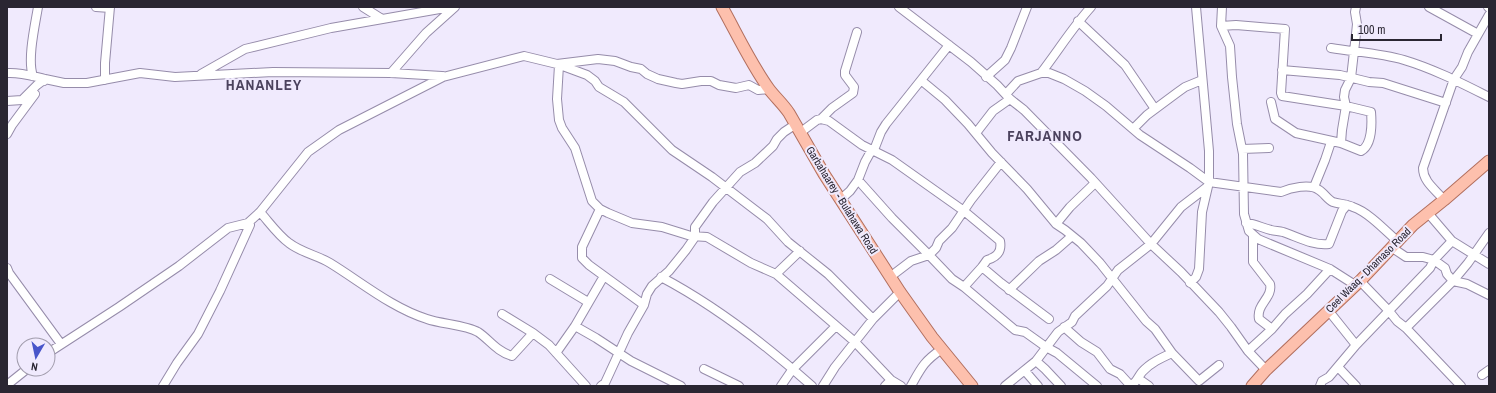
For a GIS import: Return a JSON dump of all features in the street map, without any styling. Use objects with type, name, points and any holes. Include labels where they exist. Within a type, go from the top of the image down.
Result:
[{"type":"main road","name":"Garbahaarey - Bulahawa Road","points":[[722,7],[769,89],[783,104],[799,128],[824,174],[890,277],[942,349],[972,386]]},
{"type":"main road","name":"Ceel Waaq - Dhamaso Road","points":[[1252,386],[1266,370],[1357,283],[1394,244],[1489,161]]},
{"type":"street","points":[[33,76],[31,69],[38,7]]},
{"type":"street","points":[[96,7],[110,8],[105,62],[105,80]]},
{"type":"street","points":[[363,7],[382,19]]},
{"type":"street","points":[[199,76],[244,49],[331,28],[451,7]]},
{"type":"street","points":[[391,73],[426,33],[455,7]]},
{"type":"street","points":[[900,7],[971,62],[1024,110],[1231,327],[1248,351],[1266,370]]},
{"type":"street","points":[[986,77],[1005,60],[1012,48],[1027,7]]},
{"type":"street","points":[[976,134],[993,111],[1008,97],[1018,81],[1040,72],[1058,51],[1078,21],[1091,7]]},
{"type":"street","points":[[1190,283],[1196,277],[1199,269],[1202,212],[1208,184],[1209,150],[1196,7]]},
{"type":"street","points":[[1222,7],[1221,26],[1230,46],[1233,94],[1242,149],[1244,186],[1243,203],[1246,224],[1249,231],[1253,236],[1264,242],[1330,269],[1357,283],[1389,311],[1397,321],[1441,363],[1460,386]]},
{"type":"street","points":[[1341,143],[1346,106],[1344,97],[1350,78],[1357,24],[1355,12],[1356,7]]},
{"type":"street","points":[[1429,7],[1478,34]]},
{"type":"street","points":[[1444,200],[1427,182],[1423,175],[1423,168],[1454,79],[1462,67],[1489,15]]},
{"type":"street","points":[[1078,21],[1125,65],[1155,109]]},
{"type":"street","points":[[1221,26],[1236,25],[1285,29],[1282,96],[1346,106],[1371,112],[1368,142],[1361,151],[1341,143],[1296,133],[1275,119],[1271,102]]},
{"type":"street","points":[[605,385],[628,334],[644,305],[647,294],[652,286],[669,271],[695,237],[695,227],[713,202],[740,172],[754,163],[784,132],[821,119],[832,108],[853,92],[854,87],[845,76],[845,71],[857,32]]},
{"type":"street","points":[[841,199],[850,191],[858,180],[865,162],[870,153],[874,150],[886,124],[949,46]]},
{"type":"street","points":[[1331,48],[1406,60],[1454,79],[1489,97]]},
{"type":"street","points":[[56,347],[119,307],[179,266],[228,228],[248,223],[260,212],[308,152],[339,130],[443,76],[524,56],[558,64],[588,76],[595,81],[599,87],[620,98],[672,150],[767,219],[783,237],[839,284],[873,319]]},
{"type":"street","points":[[558,64],[598,59],[607,60],[641,69],[647,74],[658,79],[676,83],[682,84],[706,81],[728,87],[736,88],[749,85],[758,90],[769,89]]},
{"type":"street","points":[[558,64],[558,99],[562,128],[575,148],[592,201],[600,209],[632,223],[662,227],[684,235],[712,239],[751,263],[776,274],[855,342],[888,383],[901,386]]},
{"type":"street","points":[[1282,70],[1340,75],[1383,83],[1446,103]]},
{"type":"street","points":[[7,73],[15,72],[64,83],[87,83],[140,73],[167,77],[273,72],[391,73],[443,76]]},
{"type":"street","points":[[1040,72],[1054,75],[1079,88],[1106,106],[1133,130],[1208,184],[1244,186],[1281,192],[1290,188],[1302,188],[1308,186],[1314,187],[1319,189],[1332,202],[1347,205],[1362,211],[1406,257],[1423,257],[1434,260],[1445,268],[1447,274],[1453,281],[1467,284],[1489,295]]},
{"type":"street","points":[[7,101],[22,100],[45,79]]},
{"type":"street","points":[[7,134],[31,99],[42,87],[45,79]]},
{"type":"street","points":[[1133,130],[1155,109],[1185,87],[1202,80]]},
{"type":"street","points":[[922,81],[945,100],[1027,189],[1056,224],[1081,243],[1112,278],[1146,321],[1165,341],[1172,353],[1199,381],[1219,365]]},
{"type":"street","points":[[821,119],[834,124],[862,144],[892,160],[964,211],[1000,241],[1000,249],[994,258],[987,260],[964,287]]},
{"type":"street","points":[[1314,187],[1331,142]]},
{"type":"street","points":[[1242,149],[1269,148]]},
{"type":"street","points":[[890,277],[911,262],[929,255],[936,248],[944,235],[952,228],[1001,162]]},
{"type":"street","points":[[858,180],[892,218],[946,273],[1015,330],[1025,332],[1046,348],[1068,361],[1093,385]]},
{"type":"street","points":[[1056,224],[1070,207],[1095,183]]},
{"type":"street","points":[[1005,386],[1036,361],[1058,332],[1072,322],[1075,316],[1107,286],[1125,264],[1151,244],[1181,207],[1208,184]]},
{"type":"street","points":[[1246,224],[1261,226],[1269,230],[1282,232],[1317,244],[1329,244],[1342,211],[1347,205]]},
{"type":"street","points":[[600,209],[582,247],[582,258],[589,265],[644,305]]},
{"type":"street","points":[[260,212],[288,243],[305,254],[328,262],[377,295],[427,319],[452,324],[477,332],[504,354],[512,356],[533,333]]},
{"type":"street","points":[[1428,214],[1452,240],[1489,264]]},
{"type":"street","points":[[163,386],[177,363],[198,334],[250,226],[248,223]]},
{"type":"street","points":[[1406,328],[1453,281],[1489,233]]},
{"type":"street","points":[[1009,290],[1039,261],[1056,250],[1072,236]]},
{"type":"street","points":[[1253,236],[1253,262],[1270,284],[1271,288],[1265,301],[1261,304],[1258,315],[1259,319],[1272,329]]},
{"type":"street","points":[[1320,386],[1322,381],[1329,377],[1356,345],[1430,268],[1434,260],[1452,240]]},
{"type":"street","points":[[776,274],[800,251]]},
{"type":"street","points":[[982,267],[1009,290],[1049,319]]},
{"type":"street","points":[[7,268],[9,273],[60,344]]},
{"type":"street","points":[[1248,351],[1272,329],[1285,314],[1308,294],[1330,269]]},
{"type":"street","points":[[556,354],[575,326],[604,276]]},
{"type":"street","points":[[661,277],[698,298],[735,323],[780,357],[792,370],[812,386]]},
{"type":"street","points":[[550,279],[588,302]]},
{"type":"street","points":[[823,386],[835,367],[873,319],[900,292]]},
{"type":"street","points":[[1328,310],[1356,345]]},
{"type":"street","points":[[502,314],[533,333],[549,345],[586,386]]},
{"type":"street","points":[[575,326],[647,370],[681,386]]},
{"type":"street","points":[[781,386],[792,370],[836,326]]},
{"type":"street","points":[[1064,327],[1081,342],[1097,352],[1110,369],[1120,374],[1130,386],[1139,379],[1142,372],[1157,359],[1172,353]]},
{"type":"street","points":[[911,386],[922,366],[931,356],[942,349]]},
{"type":"street","points":[[1036,361],[1061,386]]},
{"type":"street","points":[[1338,367],[1356,386]]},
{"type":"street","points":[[704,369],[739,386]]},
{"type":"street","points":[[1025,371],[1038,386]]},
{"type":"street","points":[[7,385],[17,377]]},
{"type":"street","points":[[1139,379],[1149,386]]},
{"type":"district","name":"HANANLEY","points":[[264,85]]},
{"type":"district","name":"FARJANNO","points":[[1045,136]]}]
